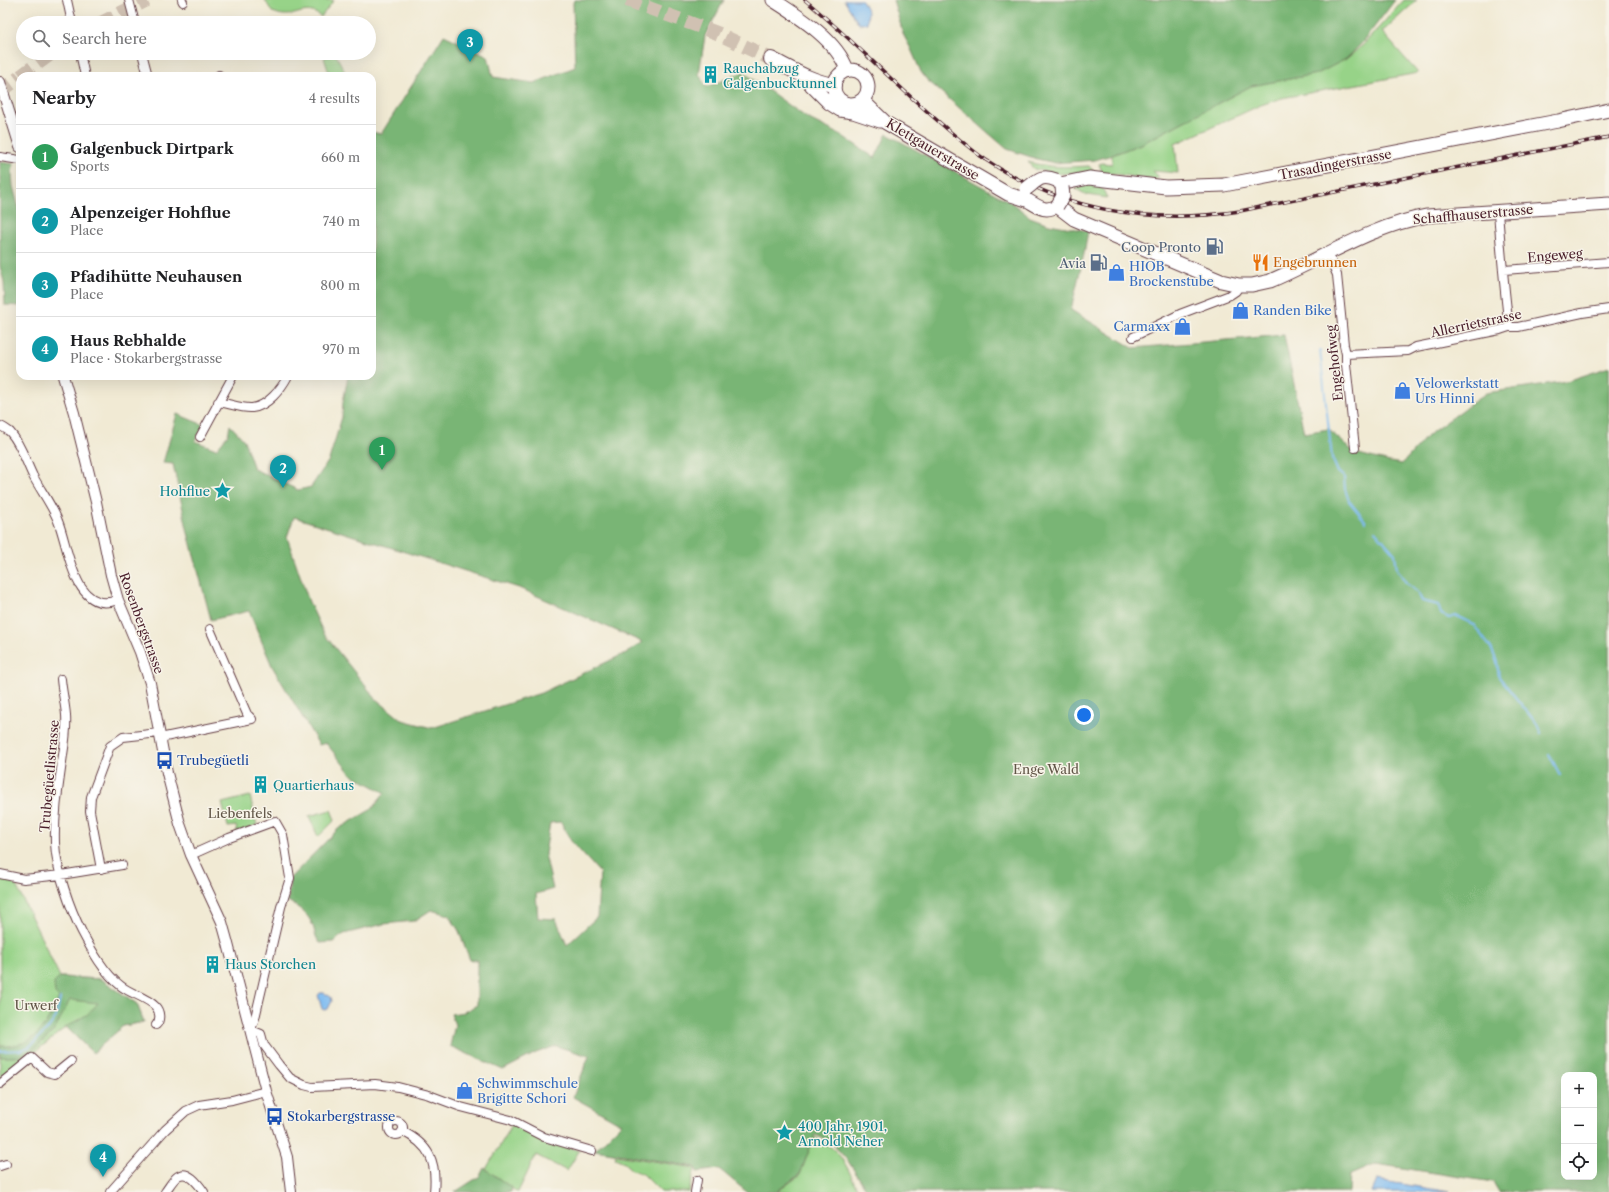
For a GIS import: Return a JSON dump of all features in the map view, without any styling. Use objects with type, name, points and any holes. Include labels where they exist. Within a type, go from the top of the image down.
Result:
[{"type":"highway","points":[[771,59],[820,82],[834,85]]},
{"type":"highway","points":[[801,74],[811,86]]},
{"type":"main road","points":[[773,0],[802,19],[827,41],[838,52],[847,70]]},
{"type":"main road","points":[[847,70],[857,71],[865,77],[868,84],[868,91],[862,100],[856,103],[845,103],[836,96],[834,85],[838,76],[847,70]]},
{"type":"main road","points":[[811,86],[829,103],[840,110],[853,112],[886,122]]},
{"type":"main road","name":"Klettgauerstrasse","points":[[862,100],[886,122],[1008,194],[1030,202],[1040,209],[1054,208]]},
{"type":"main road","name":"Trasadingerstrasse","points":[[1026,189],[1039,178],[1048,176],[1059,184],[1089,178],[1166,187],[1224,185],[1609,110]]},
{"type":"main road","name":"Klettgauerstrasse","points":[[986,180],[1009,190],[1018,191],[1026,189]]},
{"type":"main road","points":[[1054,208],[1063,196],[1059,184]]},
{"type":"main road","name":"Schaffhauserstrasse","points":[[1054,208],[1069,216],[1206,275],[1239,285],[1252,286],[1270,281],[1382,228],[1410,219],[1427,216],[1609,204]]},
{"type":"street","points":[[67,0],[70,16]]},
{"type":"street","points":[[130,0],[133,16]]},
{"type":"street","points":[[82,60],[84,72]]},
{"type":"street","points":[[144,60],[147,72]]},
{"type":"street","points":[[0,82],[16,133]]},
{"type":"street","points":[[0,157],[16,159]]},
{"type":"street","points":[[1498,212],[1501,259],[1504,270],[1502,280],[1509,327]]},
{"type":"street","name":"Engehofweg","points":[[1328,253],[1337,275],[1355,448]]},
{"type":"street","name":"Engeweg","points":[[1504,270],[1609,262]]},
{"type":"street","points":[[1133,337],[1180,314],[1230,295],[1236,291],[1239,285]]},
{"type":"street","name":"Allerrietstrasse","points":[[1346,354],[1408,351],[1416,347],[1509,327],[1518,327],[1609,309]]},
{"type":"street","name":"Rosenbergstrasse","points":[[64,380],[96,502],[111,575],[118,600],[145,667],[153,695],[159,735],[180,824],[191,855]]},
{"type":"street","points":[[200,437],[231,380]]},
{"type":"street","points":[[218,402],[252,408],[268,402],[286,380]]},
{"type":"street","points":[[0,426],[10,432],[15,439],[33,476],[55,512],[73,571],[85,592],[92,600],[101,603],[111,603],[118,600]]},
{"type":"street","points":[[101,869],[90,811],[90,798],[110,746],[123,737],[159,735],[252,719],[247,714],[210,629]]},
{"type":"street","name":"Trubegüetlistrasse","points":[[60,680],[67,716],[55,818],[55,844],[61,875],[70,904],[82,932],[98,960],[121,986],[149,1001],[156,1007],[159,1014],[158,1023],[156,1025]]},
{"type":"street","points":[[251,1030],[256,1018],[281,907],[290,878],[283,835],[275,821],[229,838],[191,855],[222,922],[266,1091],[287,1157],[291,1192]]},
{"type":"street","points":[[0,874],[24,879],[61,875],[122,865]]},
{"type":"street","points":[[251,1030],[260,1034],[264,1045],[290,1078],[312,1087],[389,1084],[461,1107],[511,1120],[544,1137],[592,1151]]},
{"type":"street","points":[[0,1084],[32,1058],[47,1072],[55,1074],[71,1061]]},
{"type":"street","points":[[110,1192],[165,1130],[186,1111],[199,1105],[232,1100],[266,1091]]},
{"type":"street","points":[[402,1131],[423,1145],[430,1154],[436,1178],[434,1192]]},
{"type":"street","points":[[165,1192],[178,1176],[184,1175],[190,1176],[204,1192]]},
{"type":"street","points":[[695,1192],[697,1180]]},
{"type":"green space","points":[[265,0],[334,0],[322,16],[307,11],[289,15],[282,15],[272,12]]},
{"type":"green space","name":"Enge Wald","points":[[574,0],[724,0],[705,36],[699,74],[706,87],[743,72],[807,118],[841,135],[875,158],[887,134],[1012,203],[1030,217],[1049,224],[1088,231],[1071,310],[1133,348],[1284,335],[1304,433],[1328,429],[1355,453],[1402,464],[1428,435],[1486,393],[1567,381],[1609,367],[1609,1192],[1499,1192],[1493,1182],[1376,1164],[1350,1175],[1349,1192],[868,1192],[848,1161],[830,1141],[815,1135],[800,1174],[776,1192],[747,1192],[719,1169],[697,1172],[695,1167],[595,1150],[621,1124],[573,1097],[589,1056],[556,1046],[536,1053],[503,1070],[450,1046],[455,1025],[451,1014],[464,1012],[477,1005],[477,960],[470,960],[459,931],[449,915],[431,910],[414,921],[384,924],[344,934],[333,942],[320,943],[316,937],[311,921],[306,914],[288,901],[290,878],[338,829],[372,809],[385,793],[351,774],[326,743],[319,745],[272,666],[249,611],[211,620],[188,533],[173,464],[163,463],[177,414],[204,425],[195,441],[216,449],[228,435],[230,425],[244,440],[254,469],[298,490],[311,487],[329,460],[342,417],[347,380],[376,380],[376,133],[381,134],[444,35],[488,56],[493,77],[534,83],[575,67]],"holes":[[[294,517],[519,588],[642,642],[630,651],[541,693],[432,728],[402,720],[376,699],[324,634],[309,602],[287,537]],[[561,822],[571,841],[600,873],[597,917],[567,945],[556,919],[538,918],[536,894],[553,889],[545,854],[550,823]]]},
{"type":"green space","points":[[893,0],[1395,0],[1362,43],[1346,59],[1317,74],[1251,86],[1143,143],[1112,155],[1095,160],[1055,163],[1007,149],[927,80],[921,72],[904,36]]},
{"type":"green space","points":[[1404,0],[1417,0],[1382,32],[1418,73],[1282,98],[1261,105],[1175,144],[1178,173],[1153,171],[1159,177],[1154,180],[1102,172],[1099,164],[1112,164],[1112,155],[1143,143],[1250,86],[1316,74],[1346,59],[1363,45]]},
{"type":"green space","points":[[325,60],[339,60],[345,72],[329,72]]},
{"type":"green space","points":[[0,162],[14,164],[12,172],[16,198],[16,306],[5,305],[4,282],[0,266]]},
{"type":"green space","points":[[1028,162],[1066,167],[1089,166],[1094,171],[1058,174],[1034,169]]},
{"type":"green space","points":[[1087,184],[1101,185],[1107,198],[1087,195],[1076,189]]},
{"type":"green space","name":"Liebenfels","points":[[250,796],[257,825],[237,832],[236,826],[228,827],[222,803]]},
{"type":"green space","name":"Liebenfels","points":[[331,810],[335,820],[318,837],[309,816]]},
{"type":"green space","name":"Urwerf","points":[[0,879],[14,881],[60,977],[101,979],[137,1004],[144,1022],[123,1026],[93,1053],[66,1027],[0,1078]]},
{"type":"green space","points":[[60,977],[101,979],[137,1004],[144,1022],[123,1026],[93,1053],[66,1027],[88,1014],[98,1003],[70,1000],[54,1031],[33,1050],[16,1057],[0,1057],[0,1046],[22,1043],[31,1039],[44,1026],[59,998],[55,994],[54,983]]},
{"type":"green space","points":[[513,1123],[579,1151],[567,1171],[536,1155],[517,1192],[486,1169]]},
{"type":"green space","points":[[814,1137],[836,1151],[847,1167],[860,1192],[777,1192],[800,1175]]},
{"type":"green space","points":[[616,1155],[695,1168],[689,1192],[661,1192],[643,1174],[632,1170],[622,1161],[615,1158]]},
{"type":"green space","points":[[484,1168],[512,1188],[511,1192],[455,1192],[480,1176]]},
{"type":"water","points":[[844,0],[862,0],[868,12],[867,23],[859,24]]},
{"type":"water","points":[[320,993],[324,993],[331,997],[332,1001],[328,1009],[322,1009],[318,995]]},
{"type":"water","points":[[1377,1180],[1450,1192],[1372,1192]]},
{"type":"waterway","points":[[1320,350],[1332,458],[1338,472],[1344,477],[1345,489],[1349,501],[1366,522]]},
{"type":"waterway","points":[[1375,531],[1395,554],[1397,569],[1407,584],[1418,593],[1422,601],[1438,605],[1441,614],[1449,618],[1456,616],[1473,624],[1491,648],[1497,662],[1499,677],[1537,724],[1541,733]]},
{"type":"waterway","points":[[1549,754],[1560,775]]},
{"type":"waterway","points":[[0,1051],[20,1050],[29,1047],[47,1030],[56,1017],[60,999]]},
{"type":"tunnel","points":[[115,16],[147,0]]},
{"type":"tunnel","points":[[627,0],[717,33],[771,59]]},
{"type":"tunnel","points":[[26,72],[43,60]]},
{"type":"tunnel","points":[[0,92],[16,80]]},
{"type":"railway","points":[[805,0],[939,122],[986,160],[1015,177],[1045,191],[1076,202],[1108,210],[1173,216],[1207,215],[1240,211],[1609,137]]},
{"type":"place","name":"Pfadihütte Neuhausen","points":[[470,62]]},
{"type":"place","name":"Rauchabzug Galgenbucktunnel","points":[[710,75]]},
{"type":"place","name":"Coop Pronto","points":[[1214,247]]},
{"type":"place","name":"Engebrunnen","points":[[1260,262]]},
{"type":"place","name":"Avia","points":[[1099,263]]},
{"type":"place","name":"HIOB Brockenstube","points":[[1116,273]]},
{"type":"place","name":"Randen Bike","points":[[1240,310]]},
{"type":"place","name":"Carmaxx","points":[[1183,326]]},
{"type":"place","name":"Velowerkstatt Urs Hinni","points":[[1402,390]]},
{"type":"place","name":"Galgenbuck Dirtpark","points":[[382,470]]},
{"type":"place","name":"Alpenzeiger Hohflue","points":[[283,488]]},
{"type":"place","name":"Hohflue","points":[[223,491]]},
{"type":"place","name":"Trubegüetli","points":[[164,760]]},
{"type":"place","name":"Quartierhaus","points":[[260,785]]},
{"type":"place","name":"Haus Storchen","points":[[212,964]]},
{"type":"place","name":"Schwimmschule Brigitte Schori","points":[[464,1090]]},
{"type":"place","name":"Stokarbergstrasse","points":[[274,1116]]},
{"type":"place","name":"400 Jahr, 1901, Arnold Neher","points":[[785,1133]]},
{"type":"place","name":"Haus Rebhalde","points":[[103,1177]]}]
